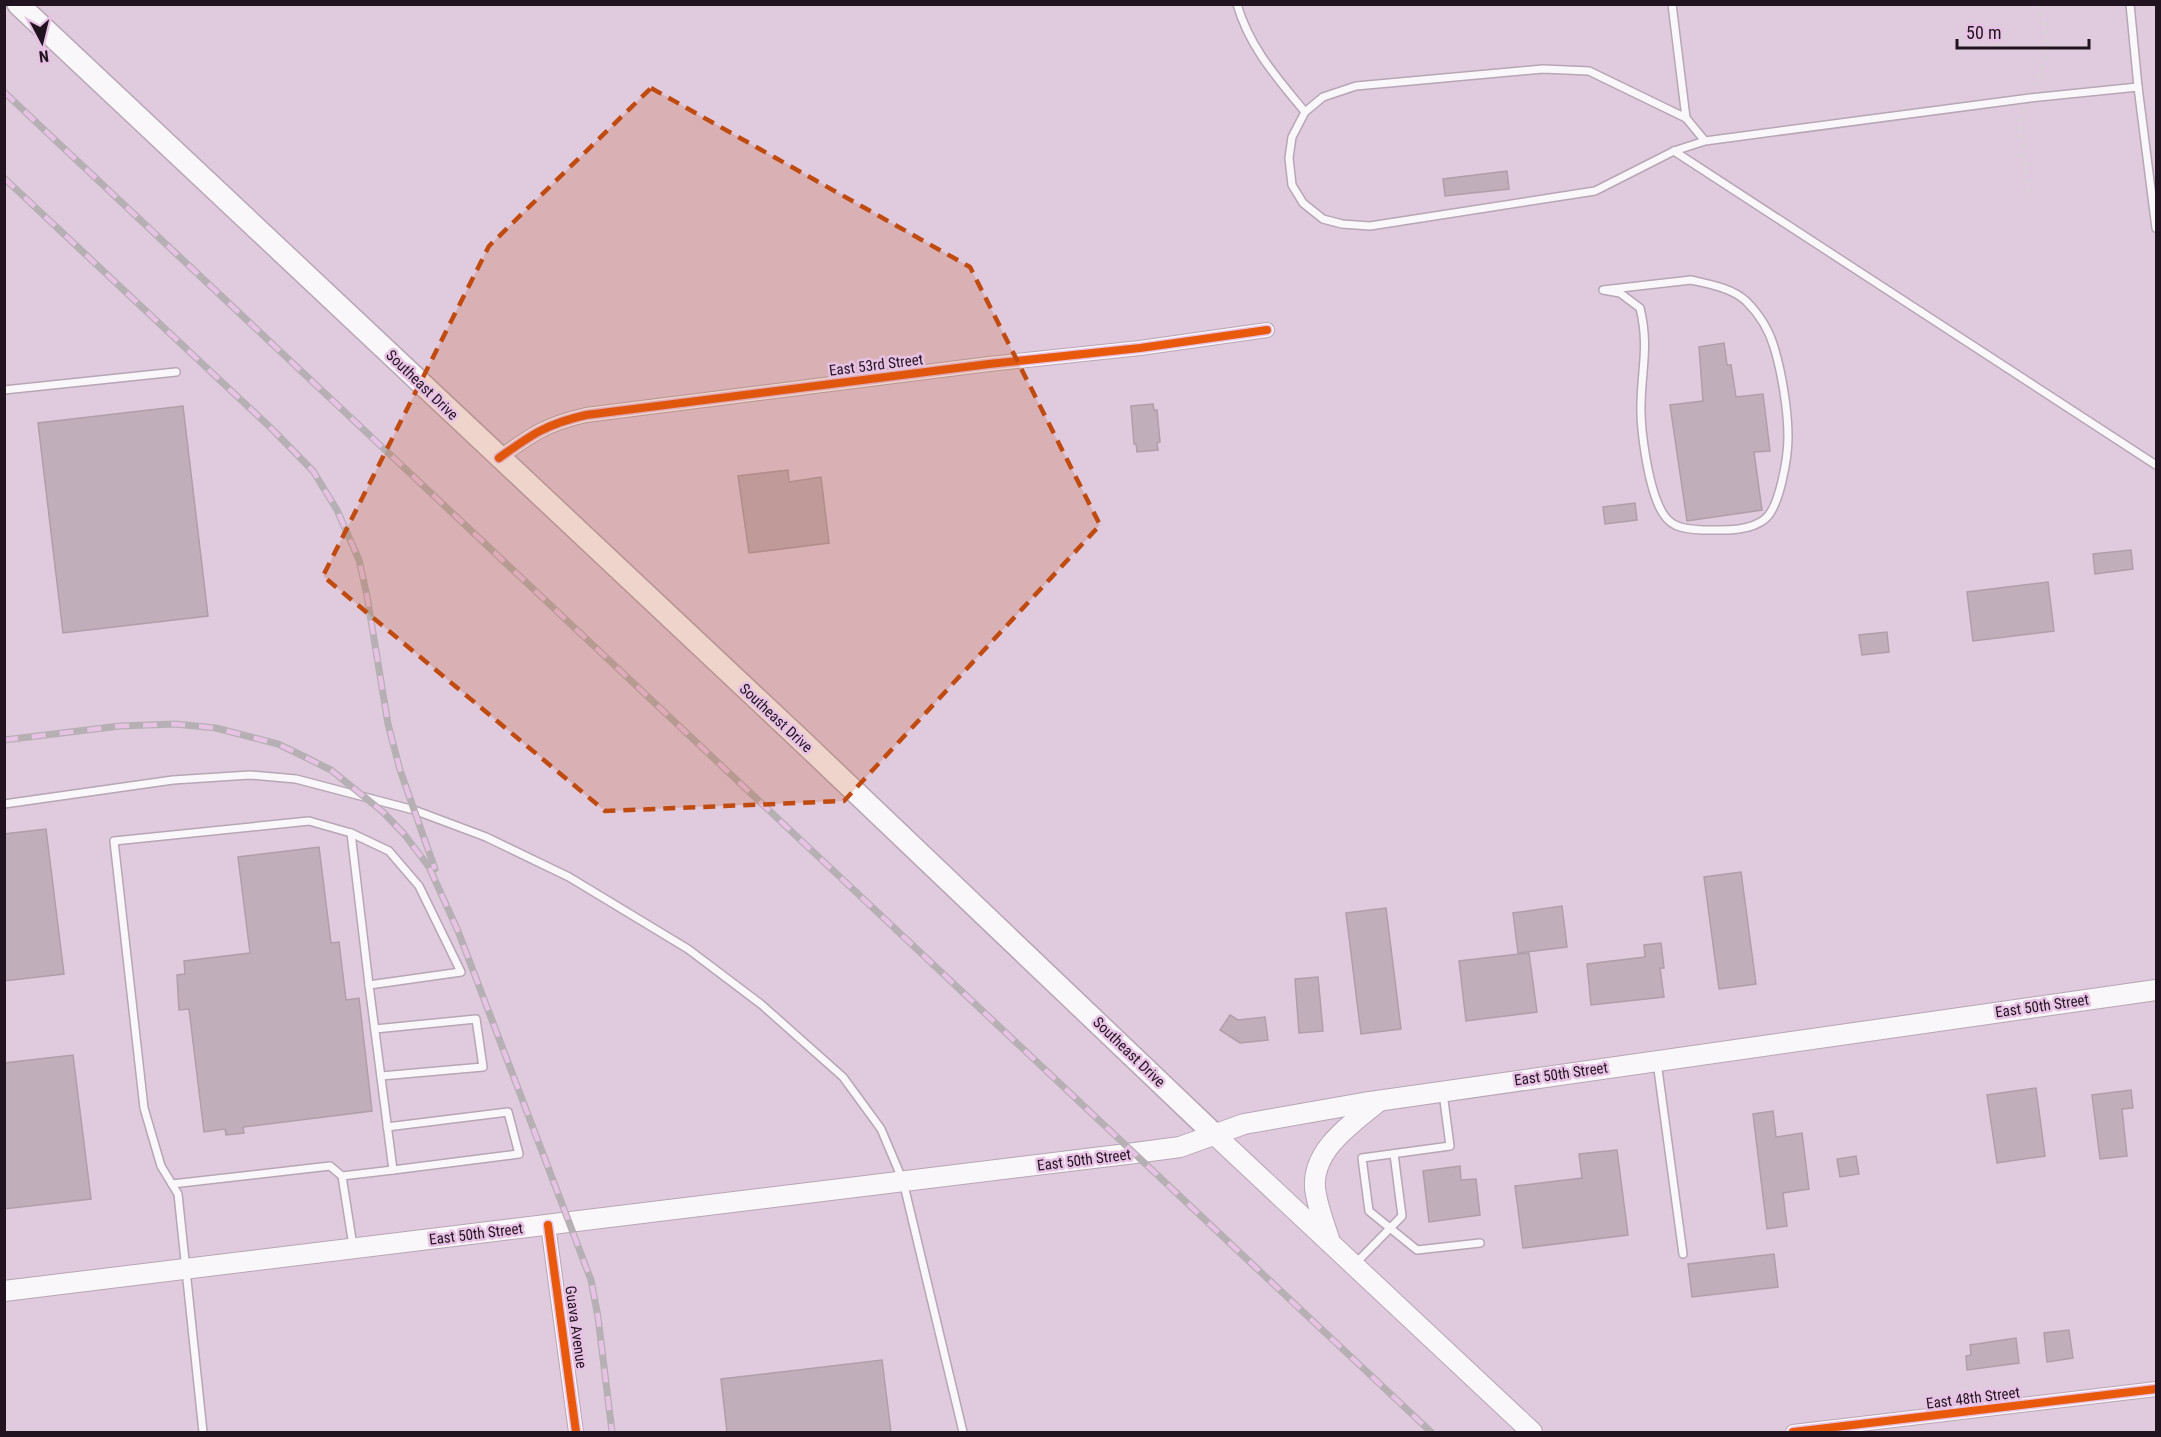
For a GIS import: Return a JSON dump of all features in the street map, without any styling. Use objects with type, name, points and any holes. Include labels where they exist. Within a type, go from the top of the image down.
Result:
[{"type":"main road","name":"Southeast Drive","points":[[18,4],[499,459],[803,742],[1331,1245],[1532,1432]]},
{"type":"main road","name":"East 50th Street","points":[[4,1291],[1056,1164],[1180,1147],[1244,1124],[1380,1100],[2157,990]]},
{"type":"main road","points":[[1331,1245],[1318,1205],[1315,1186],[1320,1162],[1333,1142],[1380,1100]]},
{"type":"street","name":"East 53rd Street","points":[[499,459],[535,432],[560,421],[586,415],[989,364],[1237,336],[1267,330]]},
{"type":"street","name":"Guava Avenue","points":[[548,1225],[576,1432]]},
{"type":"street","name":"East 48th Street","points":[[1793,1432],[2157,1389]]},
{"type":"lane","points":[[1237,4],[1259,56],[1305,112]]},
{"type":"lane","points":[[1672,4],[1686,117]]},
{"type":"lane","points":[[2130,4],[2138,87],[2157,228]]},
{"type":"lane","points":[[1705,141],[1686,117],[1589,71],[1543,69],[1356,86],[1323,97],[1305,112],[1292,137],[1289,158],[1293,185],[1303,203],[1323,219],[1342,224],[1370,226],[1595,190],[1674,152],[1705,141],[2030,98],[2138,87]]},
{"type":"lane","points":[[1674,152],[2157,465]]},
{"type":"lane","points":[[1691,280],[1717,285],[1744,299],[1762,320],[1774,347],[1788,438],[1782,478],[1775,504],[1765,519],[1750,526],[1714,530],[1676,526],[1665,519],[1657,503],[1649,473],[1644,438],[1641,405],[1646,349],[1640,308],[1620,293],[1604,290],[1691,280]]},
{"type":"lane","points":[[4,390],[176,372]]},
{"type":"lane","points":[[4,804],[173,780],[250,775],[296,779],[405,808],[486,837],[569,877],[688,949],[762,1005],[843,1077],[881,1129],[903,1181],[963,1432]]},
{"type":"lane","points":[[203,1432],[178,1194],[161,1166],[144,1107],[114,841],[309,821],[351,833],[389,851],[419,886],[461,972],[369,985]]},
{"type":"lane","points":[[351,833],[393,1170]]},
{"type":"lane","points":[[375,1029],[476,1019],[483,1066],[381,1076]]},
{"type":"lane","points":[[1657,1060],[1683,1254]]},
{"type":"lane","points":[[1443,1091],[1450,1146],[1362,1158],[1369,1211],[1417,1250],[1480,1243]]},
{"type":"lane","points":[[342,1176],[519,1154],[508,1112],[387,1127]]},
{"type":"lane","points":[[1354,1266],[1401,1216],[1394,1154]]},
{"type":"lane","points":[[172,1184],[330,1166],[342,1176],[353,1249]]},
{"type":"highlighted area","points":[[651,88],[970,267],[1100,525],[844,801],[605,811],[323,576],[489,246]]},
{"type":"building","points":[[1507,171],[1509,189],[1445,196],[1443,179]]},
{"type":"building","points":[[1724,343],[1727,365],[1731,365],[1736,397],[1763,394],[1770,451],[1754,452],[1762,510],[1687,521],[1670,405],[1703,401],[1699,347]]},
{"type":"building","points":[[1153,404],[1154,410],[1157,410],[1160,442],[1157,443],[1158,450],[1137,452],[1136,444],[1134,444],[1131,406]]},
{"type":"building","points":[[183,406],[208,616],[63,633],[38,423]]},
{"type":"building","points":[[788,470],[789,482],[821,477],[829,543],[749,553],[738,476]]},
{"type":"building","points":[[1635,503],[1637,520],[1605,524],[1603,507]]},
{"type":"building","points":[[2131,550],[2133,569],[2095,574],[2093,554]]},
{"type":"building","points":[[2048,582],[2054,631],[1973,641],[1967,592]]},
{"type":"building","points":[[1887,632],[1889,652],[1862,655],[1859,635]]},
{"type":"building","points":[[46,829],[64,974],[4,981],[4,834]]},
{"type":"building","points":[[319,847],[331,943],[339,942],[346,1000],[359,998],[372,1111],[243,1127],[244,1133],[226,1135],[225,1129],[204,1132],[189,1009],[179,1010],[177,975],[185,974],[184,961],[250,953],[238,857]]},
{"type":"building","points":[[1741,872],[1756,984],[1719,989],[1704,877]]},
{"type":"building","points":[[1562,906],[1567,947],[1518,953],[1513,913]]},
{"type":"building","points":[[1386,908],[1401,1029],[1361,1034],[1346,913]]},
{"type":"building","points":[[1661,943],[1664,968],[1660,968],[1664,997],[1591,1005],[1587,964],[1645,957],[1644,945]]},
{"type":"building","points":[[1529,953],[1537,1012],[1466,1021],[1459,961]]},
{"type":"building","points":[[1318,977],[1323,1031],[1299,1033],[1295,979]]},
{"type":"building","points":[[1230,1015],[1238,1020],[1265,1017],[1268,1040],[1240,1043],[1220,1030]]},
{"type":"building","points":[[73,1055],[91,1199],[4,1209],[4,1063]]},
{"type":"building","points":[[2036,1088],[2045,1156],[1997,1163],[1987,1095]]},
{"type":"building","points":[[2131,1090],[2133,1108],[2122,1109],[2127,1156],[2100,1159],[2092,1095]]},
{"type":"building","points":[[1773,1111],[1776,1137],[1802,1133],[1809,1189],[1783,1193],[1787,1226],[1767,1229],[1753,1114]]},
{"type":"building","points":[[1617,1150],[1628,1235],[1523,1248],[1515,1186],[1582,1178],[1579,1154]]},
{"type":"building","points":[[1856,1156],[1859,1174],[1840,1177],[1837,1159]]},
{"type":"building","points":[[1460,1166],[1461,1180],[1476,1179],[1480,1215],[1429,1222],[1423,1171]]},
{"type":"building","points":[[1774,1254],[1778,1287],[1692,1297],[1688,1264]]},
{"type":"building","points":[[2069,1330],[2073,1358],[2047,1362],[2044,1333]]},
{"type":"building","points":[[2016,1338],[2019,1363],[1967,1370],[1966,1356],[1971,1355],[1970,1345]]},
{"type":"building","points":[[882,1360],[891,1432],[727,1432],[721,1379]]},
{"type":"railway","points":[[4,92],[1431,1432]]},
{"type":"railway","points":[[4,178],[272,429],[313,471],[337,510],[359,560],[388,724],[400,770],[435,869]]},
{"type":"railway","points":[[4,740],[120,726],[175,724],[216,728],[278,744],[331,770],[383,812],[404,834],[429,867],[458,931],[591,1280],[598,1317],[612,1432]]},
{"type":"cycle path","points":[[499,458],[540,431],[560,422],[586,415],[989,364],[1140,348],[1267,330]]},
{"type":"cycle path","points":[[548,1225],[576,1432]]},
{"type":"cycle path","points":[[1793,1432],[2156,1389]]}]
